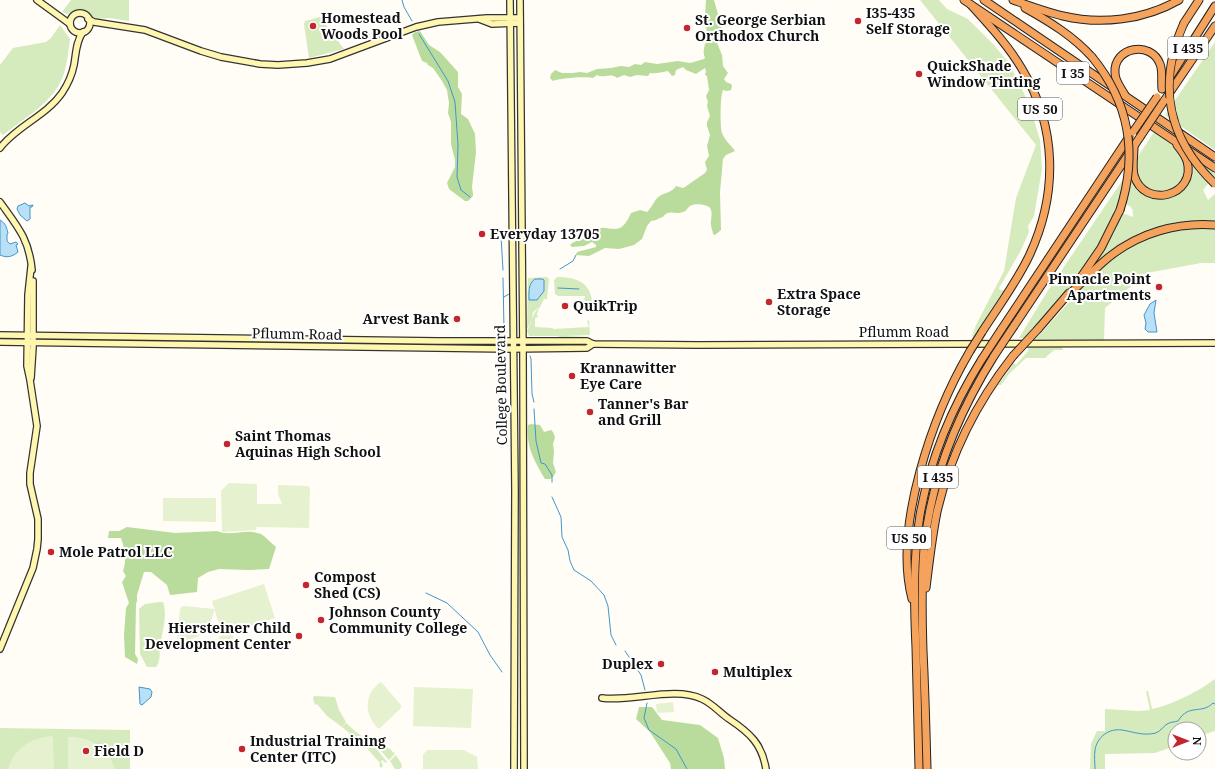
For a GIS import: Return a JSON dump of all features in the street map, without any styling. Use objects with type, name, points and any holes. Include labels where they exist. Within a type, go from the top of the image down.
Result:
[{"type":"highway","name":"I 35","points":[[964,0],[1215,168]]},
{"type":"highway","name":"I 35","points":[[984,0],[1126,98],[1215,157]]},
{"type":"highway","name":"US 50","points":[[918,609],[926,591],[931,547],[938,512],[954,458],[963,437],[981,401],[1000,373],[1013,356],[1066,297],[1088,269],[1110,232],[1126,192],[1129,167],[1129,147],[1122,111],[1111,84],[1092,57],[1062,29],[1012,0]]},
{"type":"highway","points":[[1012,0],[1064,16],[1097,20],[1120,19],[1136,16],[1161,8],[1179,0]]},
{"type":"highway","points":[[1199,0],[1184,23],[1176,43],[1170,66],[1169,89],[1171,107],[1178,132],[1189,154],[1215,184]]},
{"type":"highway","name":"US 50","points":[[918,609],[910,592],[907,558],[916,488],[928,442],[941,408],[960,368],[1020,272],[1035,242],[1045,209],[1050,166],[1049,147],[1045,128],[1031,87],[1022,69],[1008,49],[971,5]]},
{"type":"highway","name":"I 435","points":[[920,769],[916,547],[920,514],[932,465],[960,396],[982,359],[1157,97],[1215,6]]},
{"type":"highway","name":"I 435","points":[[927,769],[918,609],[924,547],[930,510],[939,473],[961,414],[994,356],[1215,26]]},
{"type":"highway","points":[[1126,98],[1116,79],[1115,69],[1116,62],[1121,56],[1131,50],[1144,50],[1150,52],[1157,59],[1161,68],[1162,89]]},
{"type":"highway","points":[[1134,147],[1134,172],[1137,182],[1142,189],[1150,194],[1165,195],[1173,193],[1180,188],[1185,182],[1188,174],[1186,157],[1175,141]]},
{"type":"highway","points":[[1066,297],[1110,256],[1136,239],[1160,230],[1175,227],[1200,224],[1215,225]]},
{"type":"main road","points":[[37,0],[70,24],[76,37],[77,49]]},
{"type":"main road","name":"College Boulevard","points":[[510,0],[515,490],[514,769]]},
{"type":"main road","name":"College Boulevard","points":[[520,0],[523,341],[524,769]]},
{"type":"main road","points":[[70,24],[73,17],[77,14],[82,14],[94,22],[145,30],[221,57],[260,64],[278,65],[307,63],[330,59],[426,25],[452,20],[487,18],[520,21]]},
{"type":"main road","points":[[58,15],[73,17]]},
{"type":"main road","points":[[88,19],[88,27]]},
{"type":"main road","points":[[0,148],[7,140],[53,104],[61,94],[72,74],[77,49],[83,32],[88,27],[109,24]]},
{"type":"main road","points":[[74,31],[80,33],[83,32]]},
{"type":"main road","points":[[0,202],[23,236],[30,255],[32,267],[28,295],[30,343],[33,366],[30,380],[37,426],[30,473],[30,484],[38,519],[37,549],[33,568],[0,649]]},
{"type":"main road","name":"Pflumm Road","points":[[0,335],[513,342],[587,341],[593,344],[718,345],[1215,343]]},
{"type":"main road","name":"Pflumm Road","points":[[0,342],[513,349],[587,348],[593,344]]},
{"type":"main road","points":[[602,698],[614,700],[685,694],[703,699],[743,728],[752,737],[763,754],[766,769]]},
{"type":"green space","points":[[71,0],[129,0],[129,21],[109,18],[95,19],[86,12],[78,10],[67,14],[62,12]]},
{"type":"green space","points":[[706,0],[714,0],[718,14],[718,23],[722,29],[717,36],[717,43],[722,55],[723,66],[728,73],[724,79],[732,86],[731,90],[723,90],[721,98],[721,130],[726,141],[735,151],[726,155],[723,159],[720,192],[721,230],[715,235],[713,234],[711,226],[712,216],[709,207],[694,204],[684,212],[667,213],[663,217],[651,221],[647,226],[642,239],[634,245],[619,249],[605,248],[589,256],[576,255],[577,252],[596,247],[596,245],[592,242],[584,246],[572,247],[570,245],[574,242],[585,238],[598,229],[620,228],[625,224],[631,213],[640,210],[647,212],[657,198],[672,190],[676,186],[683,188],[685,187],[705,173],[707,170],[705,162],[709,156],[707,146],[710,135],[707,122],[710,116],[706,96],[709,90],[707,76],[705,75],[705,68],[696,74],[686,70],[683,67],[676,70],[675,75],[672,76],[668,71],[650,73],[648,76],[637,75],[630,77],[624,75],[617,78],[614,76],[597,75],[593,78],[585,77],[553,81],[550,78],[551,74],[555,70],[562,73],[587,73],[597,69],[621,66],[629,67],[635,64],[641,65],[645,62],[657,64],[678,61],[690,63],[704,59],[704,49],[707,38],[706,27],[708,22],[705,15]]},
{"type":"green space","points":[[920,0],[939,0],[947,9],[968,19],[993,44],[1008,62],[1019,83],[1029,104],[1040,140],[1042,169],[1034,216],[1028,226],[1029,232],[1020,252],[999,288],[1000,290],[1004,290],[974,337],[972,336],[976,325],[1004,271],[1016,198],[1036,145]]},
{"type":"green space","points":[[320,17],[344,49],[309,58],[304,24],[305,21]]},
{"type":"green space","points":[[60,25],[70,39],[66,66],[61,81],[43,104],[3,135],[0,132],[0,65],[13,48],[46,42],[51,38]]},
{"type":"green space","points":[[420,31],[429,45],[440,52],[458,72],[458,87],[462,94],[461,114],[468,119],[475,134],[476,152],[472,187],[473,196],[468,201],[465,201],[449,189],[447,183],[455,167],[455,160],[451,144],[451,122],[448,113],[449,103],[447,90],[433,68],[422,61],[412,35],[415,32]]},
{"type":"green space","points":[[1215,42],[1215,150],[1165,115]]},
{"type":"green space","points":[[1154,132],[1175,147],[1183,161],[1184,169],[1180,183],[1169,192],[1161,193],[1151,191],[1138,181],[1136,164],[1137,158]]},
{"type":"green space","points":[[1189,157],[1195,159],[1215,172],[1215,182],[1212,179],[1203,190],[1208,200],[1215,194],[1215,223],[1172,225],[1098,263],[1096,262],[1114,233],[1122,213],[1133,217],[1132,208],[1126,204],[1120,203],[1113,212],[1115,213],[1092,257],[1065,293],[1024,338],[1019,338],[1047,292],[1124,178],[1132,175],[1148,195],[1180,191]]},
{"type":"green space","points":[[1194,228],[1215,228],[1215,263],[1201,263],[1147,273],[1105,308],[1104,340],[1034,341],[1087,283],[1113,259],[1140,242],[1174,231]]},
{"type":"green space","points":[[547,277],[549,279],[547,299],[544,299],[540,307],[533,312],[532,320],[527,329],[528,278]]},
{"type":"green space","points":[[557,277],[566,277],[580,281],[585,285],[591,296],[592,312],[584,312],[585,300],[583,299],[585,296],[558,296],[555,294],[554,280]]},
{"type":"green space","points":[[539,308],[537,314],[538,317],[535,318],[535,327],[553,329],[589,327],[587,321],[589,320],[590,335],[566,336],[591,337],[529,336],[527,331],[533,316]]},
{"type":"green space","points":[[1030,346],[1059,346],[1062,347],[1063,350],[1054,350],[1045,358],[1026,358],[1009,374],[1001,385],[998,385],[1014,363],[1016,365],[1028,351]]},
{"type":"green space","points":[[528,425],[540,425],[544,432],[551,430],[555,437],[553,444],[553,463],[556,472],[550,479],[545,479],[537,466],[532,453],[528,440]]},
{"type":"green space","points":[[229,483],[257,484],[257,504],[282,504],[278,494],[278,485],[308,486],[310,488],[309,528],[257,527],[256,530],[222,532],[221,491]]},
{"type":"green space","points":[[163,498],[216,498],[216,522],[163,521]]},
{"type":"green space","points":[[127,527],[175,533],[217,531],[222,533],[256,532],[263,535],[276,547],[269,569],[219,569],[208,572],[198,578],[197,592],[170,595],[167,585],[151,572],[144,572],[137,595],[136,604],[135,654],[138,659],[137,664],[125,657],[124,635],[126,608],[129,603],[122,582],[126,576],[123,571],[125,558],[124,547],[121,538],[108,538],[109,531],[119,531]]},
{"type":"green space","points":[[264,584],[275,618],[222,635],[212,601]]},
{"type":"green space","points":[[163,602],[165,613],[159,660],[156,667],[147,667],[140,654],[139,609],[145,604]]},
{"type":"green space","points":[[181,607],[214,609],[213,616],[207,629],[197,637],[177,640],[180,610]]},
{"type":"green space","points":[[233,635],[234,646],[220,647],[219,636]]},
{"type":"green space","points":[[1215,679],[1215,731],[1207,734],[1207,721],[1167,721],[1167,749],[1155,753],[1105,754],[1105,769],[1090,769],[1091,744],[1097,731],[1105,731],[1105,709],[1139,711],[1150,710],[1146,691],[1148,691],[1152,709],[1167,705],[1202,688]]},
{"type":"green space","points":[[381,682],[401,705],[401,708],[379,729],[370,718],[368,705],[371,693]]},
{"type":"green space","points":[[414,687],[473,689],[471,728],[413,726]]},
{"type":"green space","points":[[314,696],[335,697],[339,710],[346,722],[342,727],[327,716],[317,704],[315,705],[313,699]]},
{"type":"green space","points":[[673,702],[674,712],[657,713],[656,704]]},
{"type":"green space","points":[[639,707],[652,707],[662,720],[700,725],[718,738],[724,758],[725,769],[671,769],[670,763],[650,732],[636,719]]},
{"type":"green space","points":[[346,723],[374,746],[387,762],[381,761],[383,766],[381,768],[379,765],[380,763],[365,746],[342,727]]},
{"type":"green space","points":[[0,728],[130,730],[130,769],[0,769]]},
{"type":"green space","points":[[52,736],[54,769],[8,769],[14,755],[24,745],[37,739]]},
{"type":"green space","name":"Field D","points":[[69,737],[84,739],[98,745],[108,755],[115,769],[68,769]]},
{"type":"green space","points":[[376,741],[390,749],[395,754],[389,760],[375,744]]},
{"type":"green space","points":[[427,750],[464,750],[477,757],[478,769],[423,769],[423,755]]},
{"type":"green space","points":[[396,755],[401,763],[402,767],[400,769],[395,769],[390,761]]},
{"type":"water","points":[[25,203],[29,206],[33,205],[30,207],[30,219],[27,221],[20,215],[17,209],[18,206]]},
{"type":"water","points":[[0,220],[5,224],[7,229],[7,241],[10,244],[16,242],[18,244],[16,245],[18,252],[12,256],[7,257],[0,255]]},
{"type":"water","points":[[535,279],[544,280],[544,291],[537,300],[529,300],[530,286]]},
{"type":"water","points":[[1156,300],[1154,313],[1157,332],[1148,332],[1145,329],[1146,323],[1144,315],[1150,304]]},
{"type":"water","points":[[139,687],[150,689],[152,692],[151,697],[142,705],[140,704]]},
{"type":"waterway","points":[[402,0],[404,7],[412,21]]},
{"type":"waterway","points":[[419,34],[448,81],[455,102],[458,145],[457,177],[461,190],[470,197]]},
{"type":"waterway","points":[[501,236],[503,270]]},
{"type":"waterway","points":[[560,269],[573,261],[576,255]]},
{"type":"waterway","points":[[503,278],[504,329],[506,332]]},
{"type":"waterway","points":[[558,288],[579,289]]},
{"type":"waterway","points":[[504,297],[509,294]]},
{"type":"waterway","points":[[530,356],[532,394],[534,402]]},
{"type":"waterway","points":[[534,409],[536,441],[541,463],[545,464],[552,475],[552,482]]},
{"type":"waterway","points":[[552,497],[561,517],[562,537],[568,550],[570,561],[574,570],[591,581],[604,595],[608,606],[611,635],[616,645]]},
{"type":"waterway","points":[[426,593],[447,603],[478,632],[490,655],[502,672]]},
{"type":"waterway","points":[[625,651],[641,675],[645,690]]},
{"type":"waterway","points":[[647,703],[644,718],[649,730],[676,749],[687,769]]},
{"type":"waterway","points":[[1095,769],[1096,745],[1104,734],[1113,730],[1143,734],[1156,733],[1167,724],[1178,721],[1186,712],[1204,708],[1213,703],[1215,704]]},
{"type":"place","name":"I35-435 Self Storage","points":[[858,21]]},
{"type":"place","name":"Homestead Woods Pool","points":[[313,26]]},
{"type":"place","name":"St. George Serbian Orthodox Church","points":[[687,28]]},
{"type":"place","name":"QuickShade Window Tinting","points":[[919,74]]},
{"type":"place","name":"Everyday 13705","points":[[482,234]]},
{"type":"place","name":"Pinnacle Point Apartments","points":[[1159,287]]},
{"type":"place","name":"Extra Space Storage","points":[[769,302]]},
{"type":"place","name":"QuikTrip","points":[[565,306]]},
{"type":"place","name":"Arvest Bank","points":[[457,319]]},
{"type":"place","name":"Krannawitter Eye Care","points":[[572,376]]},
{"type":"place","name":"Tanner's Bar and Grill","points":[[590,412]]},
{"type":"place","name":"Saint Thomas Aquinas High School","points":[[227,444]]},
{"type":"place","name":"Mole Patrol LLC","points":[[51,552]]},
{"type":"place","name":"Compost Shed (CS)","points":[[306,585]]},
{"type":"place","name":"Johnson County Community College","points":[[321,620]]},
{"type":"place","name":"Hiersteiner Child Development Center","points":[[299,636]]},
{"type":"place","name":"Duplex","points":[[661,664]]},
{"type":"place","name":"Multiplex","points":[[715,672]]},
{"type":"place","name":"Industrial Training Center (ITC)","points":[[242,749]]},
{"type":"place","name":"Field D","points":[[86,751]]}]
